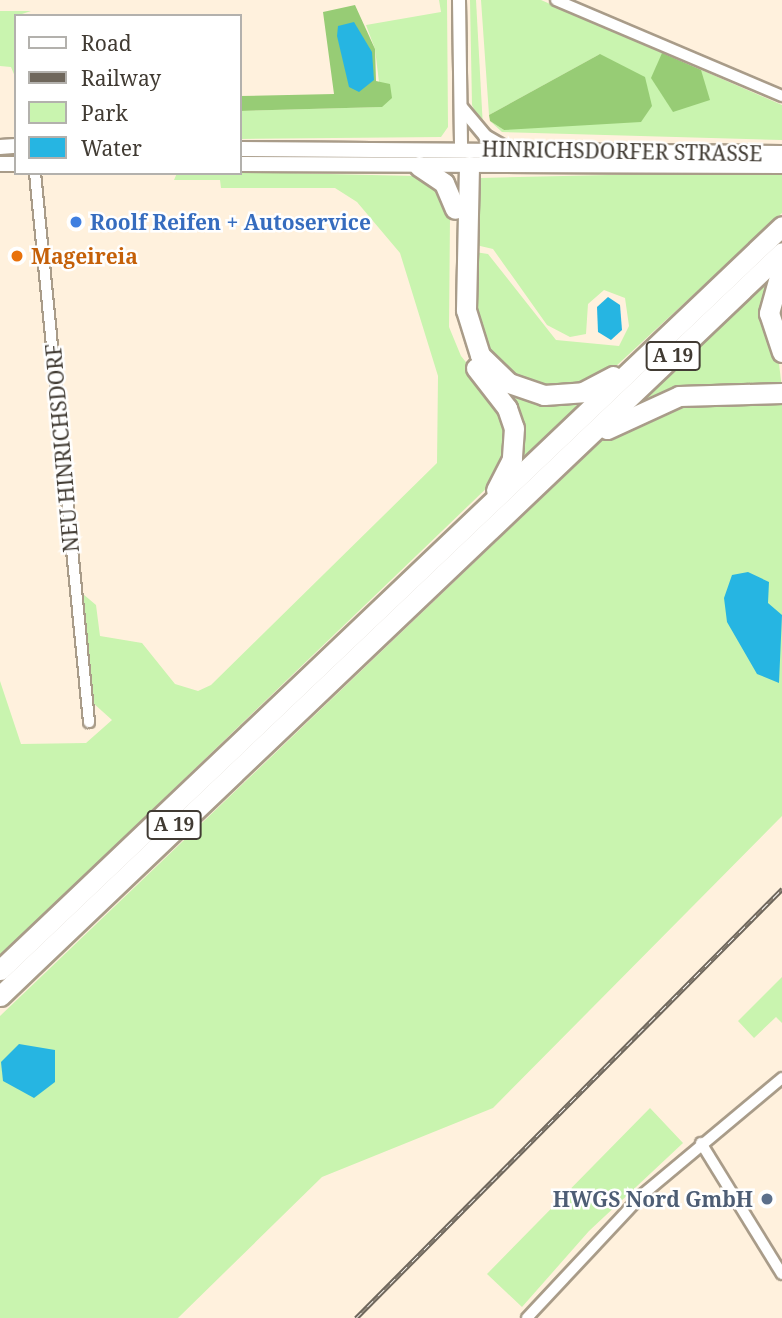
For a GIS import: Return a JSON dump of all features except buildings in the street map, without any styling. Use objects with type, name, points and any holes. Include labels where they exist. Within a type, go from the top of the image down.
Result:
[{"type":"highway","points":[[462,161],[455,209],[456,330],[514,428],[512,459],[488,505]]},
{"type":"highway","points":[[462,161],[467,320],[475,348],[494,371],[530,392],[570,395],[593,389],[652,350]]},
{"type":"highway","points":[[419,166],[444,183],[455,209]]},
{"type":"highway","name":"A 19","points":[[0,970],[782,226]]},
{"type":"highway","name":"A 19","points":[[0,996],[782,252]]},
{"type":"highway","points":[[782,266],[769,313],[782,352]]},
{"type":"highway","points":[[563,459],[662,401],[704,391],[782,393]]},
{"type":"main road","points":[[242,149],[462,161]]},
{"type":"main road","name":"HINRICHSDORFER STRASSE","points":[[462,161],[509,150],[782,153]]},
{"type":"main road","name":"HINRICHSDORFER STRASSE","points":[[462,161],[782,166]]},
{"type":"main road","points":[[242,164],[419,166],[462,161]]},
{"type":"street","points":[[459,0],[462,161]]},
{"type":"street","points":[[556,0],[782,96]]},
{"type":"street","points":[[461,107],[485,136],[509,150]]},
{"type":"street","name":"NEU HINRICHSDORF","points":[[36,175],[89,722]]},
{"type":"street","points":[[527,1318],[608,1229],[701,1143],[782,1078]]},
{"type":"street","points":[[701,1143],[782,1274]]},
{"type":"green space","points":[[439,0],[447,0],[448,127],[441,137],[242,139],[242,111],[382,107],[375,49],[366,25],[441,12]]},
{"type":"green space","points":[[470,0],[476,0],[483,128],[472,105]]},
{"type":"green space","points":[[481,0],[541,0],[782,105],[782,140],[502,132],[490,121],[504,130],[600,54],[489,115]]},
{"type":"green space","points":[[355,5],[375,49],[376,81],[390,84],[392,98],[382,107],[242,111],[242,96],[334,94],[323,12]]},
{"type":"green space","points":[[0,11],[31,11],[14,14],[14,74],[11,67],[0,66]]},
{"type":"green space","points":[[662,53],[701,70],[710,100],[673,112],[651,78]]},
{"type":"green space","points":[[600,54],[645,77],[652,106],[641,122],[504,130],[490,121],[489,115]]},
{"type":"green space","points":[[782,171],[782,213],[602,379],[556,392],[498,370],[473,319],[475,252],[488,254],[556,340],[619,346],[629,326],[625,298],[604,290],[588,304],[586,334],[570,337],[547,325],[493,249],[476,245],[481,178]]},
{"type":"green space","points":[[242,172],[414,176],[440,191],[450,218],[449,327],[461,356],[497,401],[511,442],[494,481],[0,956],[0,681],[21,744],[86,743],[112,720],[92,702],[83,594],[96,605],[100,636],[142,643],[175,684],[198,691],[211,685],[437,463],[438,376],[400,253],[357,202],[335,188],[221,188],[220,180],[174,180],[176,175],[242,175]]},
{"type":"green space","points":[[459,179],[459,295],[485,368],[581,402],[517,463],[519,448],[457,318]]},
{"type":"green space","points":[[769,279],[782,389],[630,410]]},
{"type":"green space","points":[[782,398],[782,816],[493,1108],[322,1177],[178,1318],[0,1318],[0,1016],[609,434],[665,405]]},
{"type":"green space","points":[[782,977],[782,1023],[776,1017],[754,1038],[738,1021]]},
{"type":"green space","points":[[771,1078],[642,1190],[521,1313],[637,1190]]},
{"type":"green space","points":[[650,1108],[683,1143],[589,1231],[522,1307],[487,1274]]},
{"type":"water","points":[[354,22],[372,52],[374,80],[359,92],[349,87],[337,36],[338,26]]},
{"type":"water","points":[[608,297],[620,305],[622,330],[611,340],[598,332],[597,307]]},
{"type":"water","points":[[748,572],[769,582],[768,603],[782,615],[779,683],[757,674],[727,622],[724,598],[732,575]]},
{"type":"water","points":[[19,1044],[55,1050],[55,1082],[34,1098],[3,1081],[1,1062]]},
{"type":"railway","points":[[356,1318],[782,889]]},
{"type":"place","name":"Roolf Reifen + Autoservice","points":[[76,222]]},
{"type":"place","name":"Mageireia","points":[[17,256]]},
{"type":"place","name":"HWGS Nord GmbH","points":[[767,1199]]}]
